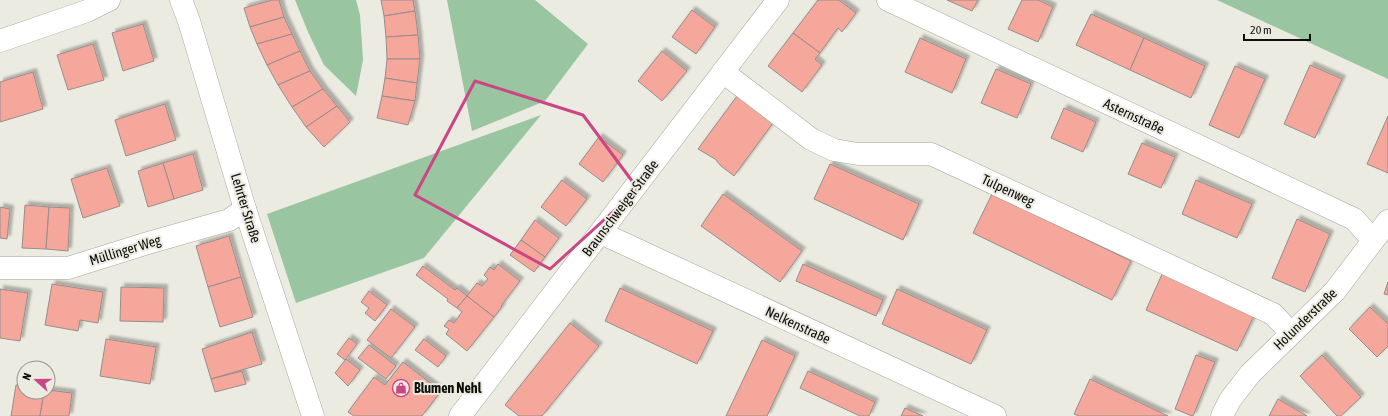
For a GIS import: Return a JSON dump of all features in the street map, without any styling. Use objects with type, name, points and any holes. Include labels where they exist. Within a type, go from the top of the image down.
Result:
[{"type":"street","points":[[0,41],[87,11],[109,0]]},
{"type":"street","name":"Lehrter Straße","points":[[181,0],[189,21],[245,209],[313,416]]},
{"type":"street","name":"Braunschweiger Straße","points":[[460,416],[778,0]]},
{"type":"street","name":"Asternstraße","points":[[888,0],[1354,219],[1373,240]]},
{"type":"street","name":"Tulpenweg","points":[[723,72],[811,139],[834,150],[858,154],[931,154],[1273,314],[1291,333]]},
{"type":"street","name":"Müllinger Weg","points":[[0,268],[68,268],[229,220],[245,209]]},
{"type":"street","name":"Holunderstraße","points":[[1222,416],[1230,400],[1250,374],[1335,291],[1388,221]]},
{"type":"street","name":"Nelkenstraße","points":[[600,234],[995,416]]},
{"type":"highlighted area","points":[[475,81],[583,115],[638,189],[550,269],[415,195]]},
{"type":"green space","points":[[295,0],[356,0],[360,15],[363,60],[356,96],[324,65]]},
{"type":"green space","points":[[447,0],[535,0],[588,44],[545,101],[472,131]]},
{"type":"green space","points":[[1217,0],[1388,0],[1388,79]]},
{"type":"green space","points":[[541,115],[424,258],[296,303],[267,214]]},
{"type":"building","points":[[272,0],[279,0],[284,17],[250,27],[244,8]]},
{"type":"building","points":[[381,0],[413,0],[415,11],[384,16]]},
{"type":"building","points":[[818,0],[839,0],[856,13],[842,32],[838,28],[820,53],[793,33]]},
{"type":"building","points":[[947,0],[978,0],[972,11]]},
{"type":"building","points":[[1022,0],[1038,0],[1053,7],[1038,42],[1008,29]]},
{"type":"building","points":[[692,10],[715,27],[696,54],[672,37]]},
{"type":"building","points":[[415,11],[418,35],[386,37],[384,16]]},
{"type":"building","points":[[1091,14],[1144,38],[1130,70],[1076,45]]},
{"type":"building","points":[[284,17],[292,34],[257,44],[250,27]]},
{"type":"building","points":[[143,24],[154,61],[123,71],[112,33]]},
{"type":"building","points":[[793,33],[820,53],[815,59],[822,65],[802,92],[768,66]]},
{"type":"building","points":[[292,34],[300,51],[267,65],[257,44]]},
{"type":"building","points":[[418,35],[420,59],[387,59],[386,37]]},
{"type":"building","points":[[920,38],[966,59],[952,93],[905,72]]},
{"type":"building","points":[[1144,38],[1205,66],[1191,98],[1130,70]]},
{"type":"building","points":[[93,44],[104,80],[68,90],[57,55]]},
{"type":"building","points":[[300,51],[310,71],[278,85],[267,65]]},
{"type":"building","points":[[662,51],[687,71],[662,101],[638,81]]},
{"type":"building","points":[[387,59],[420,59],[417,83],[385,78]]},
{"type":"building","points":[[1310,65],[1342,79],[1315,138],[1284,124]]},
{"type":"building","points":[[1235,66],[1265,79],[1239,138],[1209,125]]},
{"type":"building","points":[[996,69],[1031,84],[1017,118],[981,103]]},
{"type":"building","points":[[310,71],[323,89],[292,107],[278,85]]},
{"type":"building","points":[[33,72],[43,109],[0,122],[0,82]]},
{"type":"building","points":[[385,78],[417,83],[415,101],[382,96]]},
{"type":"building","points":[[323,89],[337,106],[306,127],[292,107]]},
{"type":"building","points":[[382,96],[415,101],[408,125],[377,118]]},
{"type":"building","points":[[737,96],[773,123],[734,176],[721,166],[715,159],[698,149]]},
{"type":"building","points":[[165,104],[176,140],[126,156],[115,120]]},
{"type":"building","points":[[337,106],[350,122],[324,147],[306,127]]},
{"type":"building","points":[[1064,108],[1096,122],[1083,152],[1051,138]]},
{"type":"building","points":[[1388,116],[1388,173],[1367,164]]},
{"type":"building","points":[[599,137],[623,155],[603,182],[579,164]]},
{"type":"building","points":[[1142,143],[1175,157],[1161,188],[1128,174]]},
{"type":"building","points":[[193,154],[203,190],[174,199],[163,163]]},
{"type":"building","points":[[163,163],[174,199],[148,207],[138,171]]},
{"type":"building","points":[[830,164],[919,204],[903,240],[814,199]]},
{"type":"building","points":[[107,168],[120,206],[83,218],[71,179]]},
{"type":"building","points":[[562,180],[587,199],[566,226],[541,207]]},
{"type":"building","points":[[1196,180],[1252,204],[1237,238],[1182,214]]},
{"type":"building","points":[[723,194],[802,251],[780,282],[701,226]]},
{"type":"building","points":[[992,194],[1131,261],[1112,300],[973,233]]},
{"type":"building","points":[[25,205],[49,207],[46,249],[22,248]]},
{"type":"building","points":[[0,207],[10,209],[7,239],[0,238]]},
{"type":"building","points":[[49,207],[70,208],[68,251],[46,249]]},
{"type":"building","points":[[1297,219],[1330,234],[1305,292],[1272,278]]},
{"type":"building","points":[[535,220],[559,238],[545,257],[521,240]]},
{"type":"building","points":[[229,236],[241,277],[208,287],[196,246]]},
{"type":"building","points":[[521,240],[545,257],[534,272],[510,255]]},
{"type":"building","points":[[498,264],[520,281],[494,317],[467,296],[477,283],[482,286],[488,279],[484,275],[490,267],[494,270]]},
{"type":"building","points":[[803,264],[883,300],[876,316],[796,281]]},
{"type":"building","points":[[423,266],[455,290],[457,288],[467,296],[457,308],[447,301],[448,299],[416,275]]},
{"type":"building","points":[[1163,272],[1255,314],[1237,351],[1146,310]]},
{"type":"building","points":[[241,277],[253,317],[220,327],[208,287]]},
{"type":"building","points":[[1388,282],[1388,295],[1384,294]]},
{"type":"building","points":[[52,284],[103,292],[98,323],[80,320],[78,331],[45,325]]},
{"type":"building","points":[[121,287],[164,288],[163,322],[120,321]]},
{"type":"building","points":[[620,288],[713,331],[697,364],[605,321]]},
{"type":"building","points":[[0,289],[28,293],[20,341],[0,338]]},
{"type":"building","points":[[897,289],[987,330],[971,364],[882,324]]},
{"type":"building","points":[[369,291],[387,305],[375,321],[365,313],[369,308],[361,302]]},
{"type":"building","points":[[467,296],[494,317],[467,351],[446,334],[449,329],[444,326],[449,320],[454,323],[462,312],[457,308]]},
{"type":"building","points":[[1370,307],[1388,324],[1388,346],[1377,357],[1349,329]]},
{"type":"building","points":[[391,309],[415,327],[391,358],[367,340]]},
{"type":"building","points":[[570,323],[599,346],[542,416],[519,416],[505,405]]},
{"type":"building","points":[[252,332],[262,364],[211,379],[202,349]]},
{"type":"building","points":[[349,338],[357,344],[345,360],[337,354]]},
{"type":"building","points":[[106,339],[156,347],[150,384],[100,376]]},
{"type":"building","points":[[424,339],[446,356],[438,367],[415,350]]},
{"type":"building","points":[[762,340],[795,356],[767,416],[726,416]]},
{"type":"building","points":[[369,345],[396,366],[386,379],[358,358]]},
{"type":"building","points":[[1196,355],[1215,362],[1192,416],[1175,409]]},
{"type":"building","points":[[1322,355],[1361,397],[1341,416],[1337,416],[1300,376]]},
{"type":"building","points":[[346,359],[360,370],[348,386],[335,373]]},
{"type":"building","name":"Blumen Nehl","points":[[403,362],[441,391],[422,416],[354,416],[348,412],[374,377],[385,385]]},
{"type":"building","points":[[242,371],[246,384],[215,392],[211,379]]},
{"type":"building","points":[[808,371],[875,402],[869,416],[860,416],[800,388]]},
{"type":"building","points":[[1090,379],[1168,416],[1079,416],[1074,414]]},
{"type":"building","points":[[16,385],[16,400],[43,400],[40,416],[11,416]]},
{"type":"building","points":[[56,391],[72,393],[69,416],[40,416],[43,400],[56,400]]},
{"type":"building","points":[[1278,399],[1307,416],[1269,416]]},
{"type":"building","points":[[905,408],[923,416],[901,416]]},
{"type":"place","name":"Blumen Nehl","points":[[401,388]]}]
